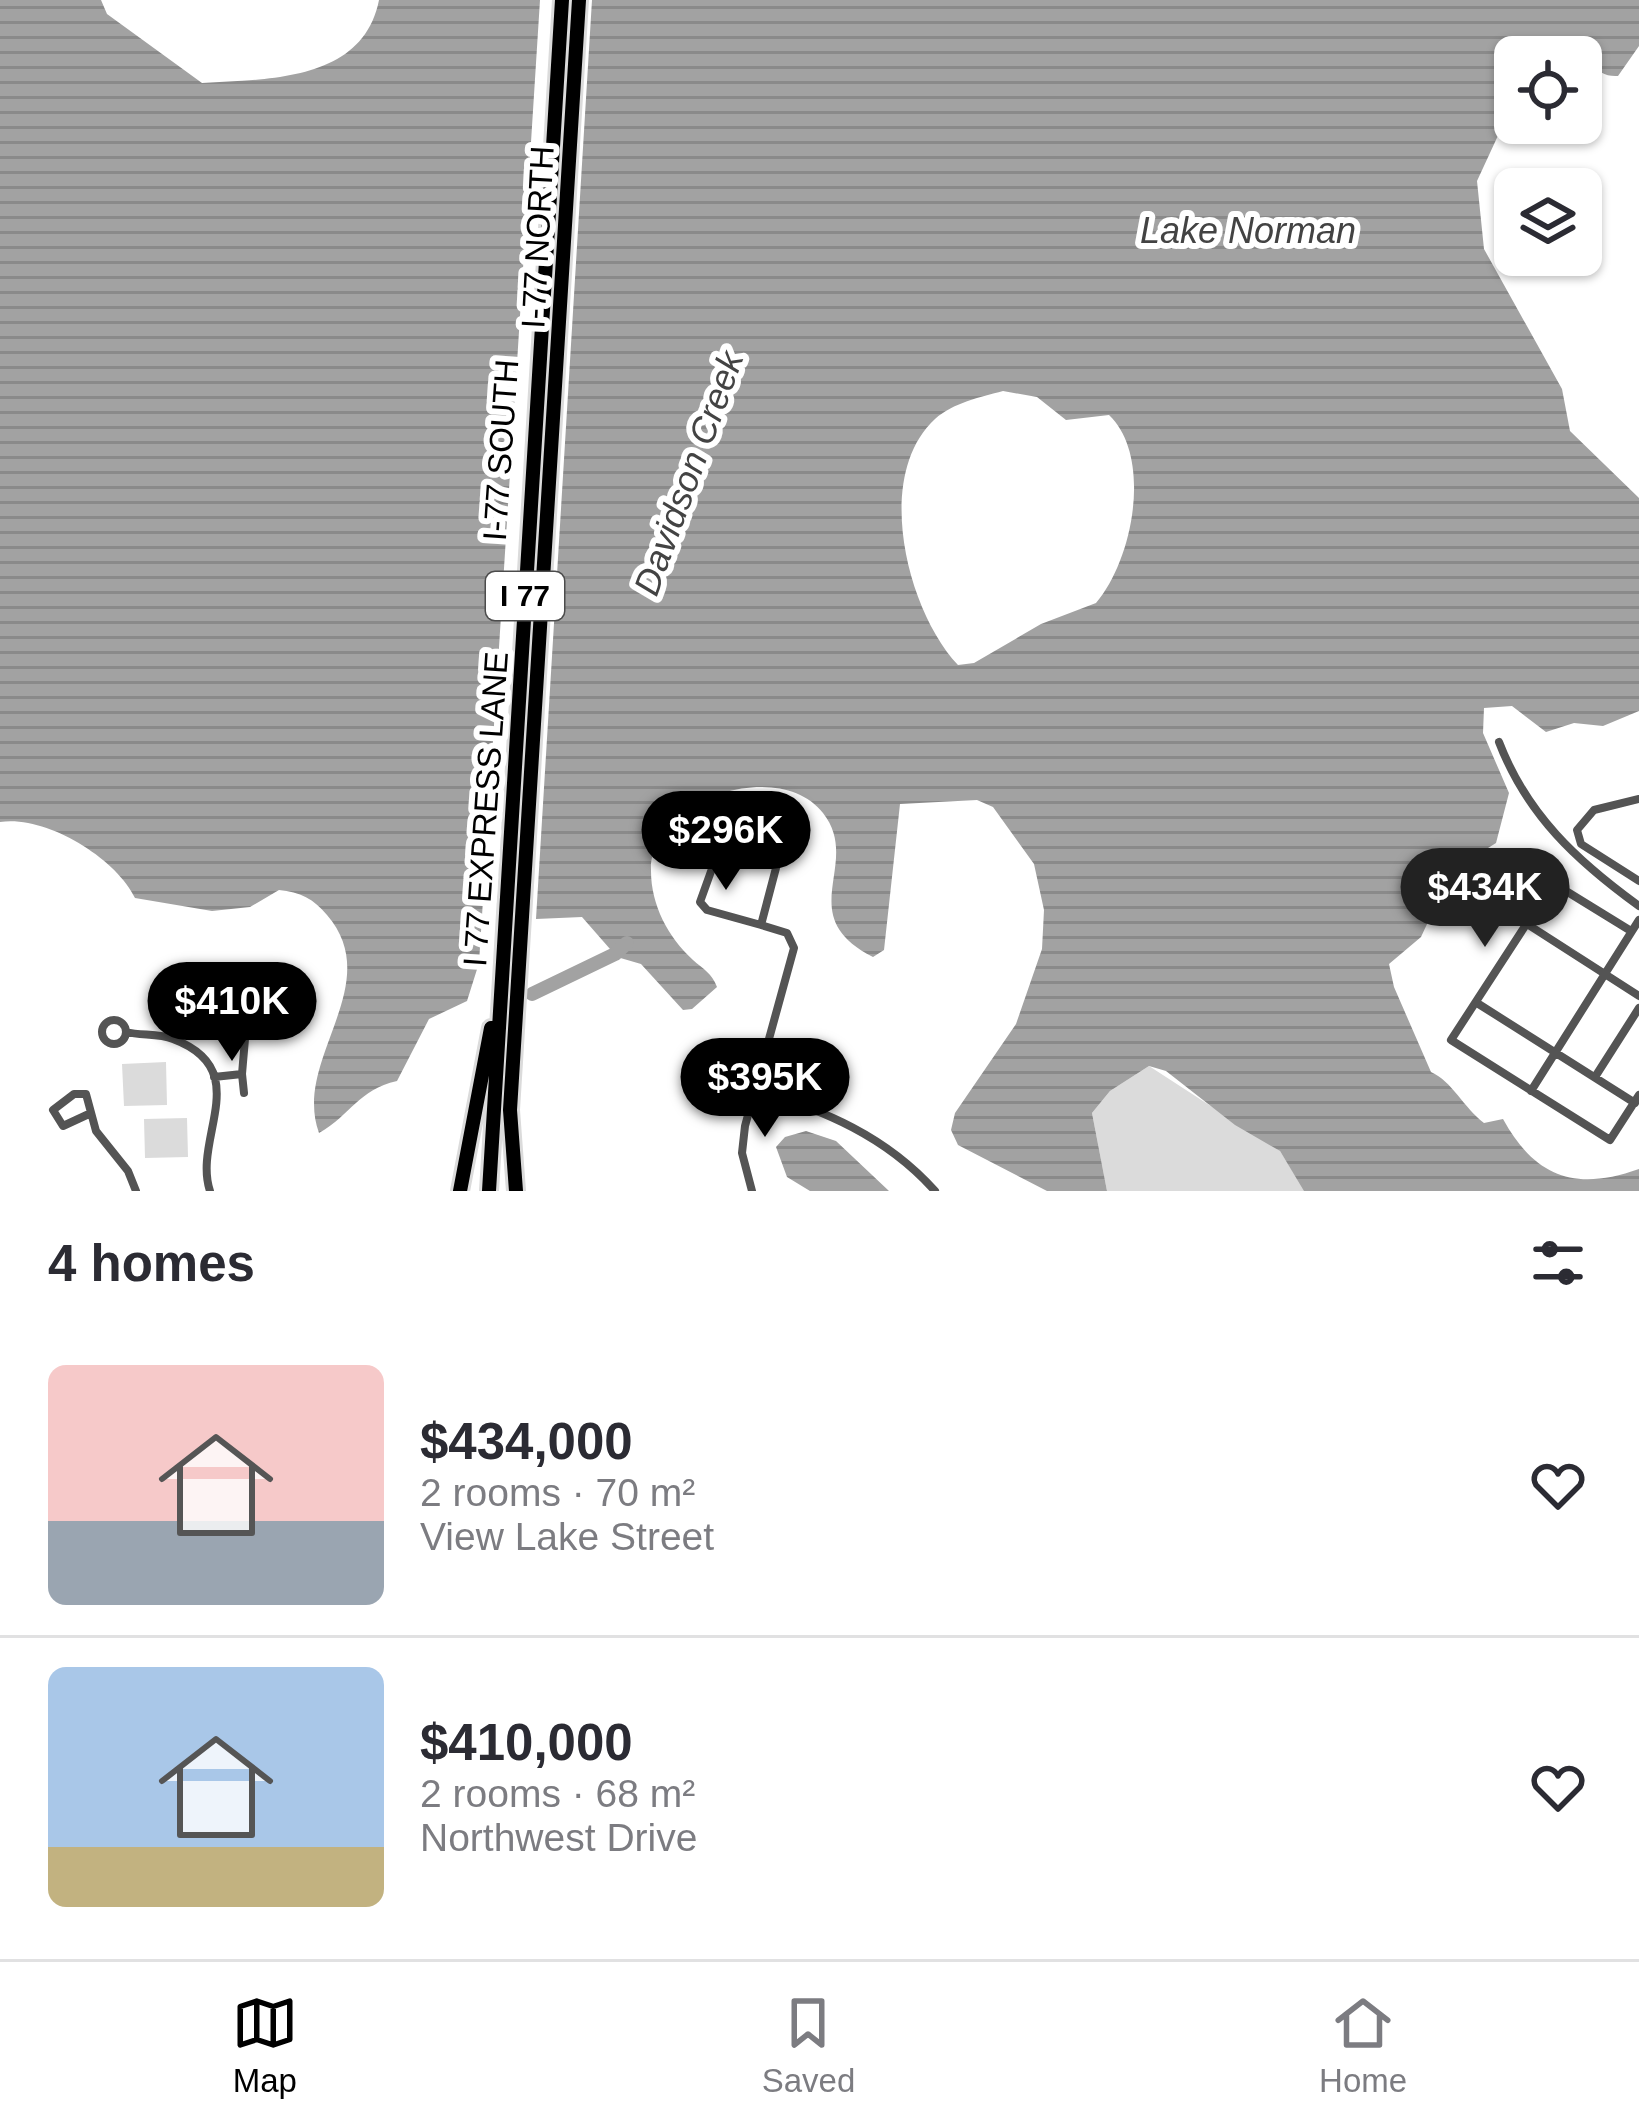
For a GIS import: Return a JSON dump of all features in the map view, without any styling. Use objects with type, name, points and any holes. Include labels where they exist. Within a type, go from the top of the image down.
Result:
[{"type":"highway","name":"I-77 SOUTH","points":[[485,1191],[491,1023],[558,0]]},
{"type":"highway","name":"I 77 EXPRESS LANE","points":[[485,1191],[558,0]]},
{"type":"highway","name":"I 77 EXPRESS LANE","points":[[502,1191],[575,0]]},
{"type":"highway","name":"I-77 NORTH","points":[[510,1110],[575,0]]},
{"type":"highway","points":[[460,1191],[491,1023]]},
{"type":"highway","points":[[510,1110],[515,1191]]},
{"type":"highway","name":"I 77","points":[[502,1191],[510,1110]]},
{"type":"street","points":[[1499,742],[1514,781],[1556,838],[1639,906]]},
{"type":"street","points":[[1639,799],[1594,809],[1577,830],[1581,844],[1639,881]]},
{"type":"street","points":[[752,1191],[742,1153],[794,948],[787,933],[760,925],[701,905],[715,848],[723,838],[775,854],[776,868],[760,925]]},
{"type":"street","points":[[1477,1003],[1637,1099],[1610,1140],[1451,1040],[1553,883],[1631,931]]},
{"type":"street","points":[[1531,1091],[1639,920]]},
{"type":"street","points":[[1527,924],[1639,996]]},
{"type":"street","points":[[1595,1077],[1639,1008]]},
{"type":"street","points":[[126,1032],[178,1040],[199,1055],[214,1077],[218,1114],[205,1165],[210,1191]]},
{"type":"street","points":[[244,1039],[244,1093]]},
{"type":"street","points":[[214,1077],[242,1074]]},
{"type":"street","points":[[91,1113],[63,1126],[53,1110],[82,1091],[91,1113],[96,1131],[128,1172],[136,1191]]},
{"type":"street","points":[[755,1091],[848,1124],[901,1159],[934,1191]]},
{"type":"shaded area","points":[[166,1062],[167,1105],[124,1106],[122,1064]]},
{"type":"shaded area","points":[[1149,1066],[1280,1151],[1305,1191],[1107,1191],[1092,1113],[1110,1091]]},
{"type":"shaded area","points":[[187,1118],[188,1157],[145,1158],[144,1119]]},
{"type":"water","points":[[0,0],[101,0],[107,14],[202,83],[284,76],[334,61],[370,27],[379,0],[540,0],[479,963],[467,1001],[429,1019],[397,1081],[364,1096],[319,1133],[314,1105],[317,1078],[344,995],[347,968],[343,941],[322,909],[306,897],[279,890],[250,907],[212,911],[135,898],[112,868],[78,842],[38,825],[0,822]]},
{"type":"water","name":"Lake Norman","points":[[592,0],[1639,0],[1639,46],[1618,76],[1602,72],[1602,36],[1494,36],[1494,144],[1477,181],[1484,249],[1494,276],[1499,276],[1562,389],[1570,431],[1639,498],[1639,711],[1603,726],[1574,723],[1546,732],[1512,706],[1484,708],[1483,733],[1509,793],[1496,843],[1480,853],[1444,849],[1442,857],[1453,868],[1421,937],[1389,964],[1394,987],[1431,1072],[1477,1117],[1484,1123],[1503,1119],[1529,1155],[1560,1175],[1596,1179],[1639,1169],[1639,1191],[1304,1191],[1280,1151],[1235,1125],[1166,1071],[1149,1066],[1110,1091],[1092,1113],[1107,1191],[1047,1191],[958,1145],[951,1130],[955,1113],[1016,1024],[1042,949],[1044,910],[1034,864],[993,807],[977,800],[900,804],[884,950],[873,957],[849,941],[836,924],[832,906],[836,851],[823,813],[803,796],[777,788],[720,794],[693,806],[671,824],[656,846],[651,871],[658,908],[669,931],[717,987],[692,1009],[683,1010],[641,964],[617,957],[582,917],[536,919]],"holes":[[[1003,391],[1037,397],[1066,420],[1109,415],[1123,433],[1134,482],[1133,509],[1120,561],[1096,603],[1041,624],[974,663],[958,665],[924,612],[904,543],[905,474],[916,444],[935,419],[950,409]]]},
{"type":"water","points":[[806,1131],[836,1141],[889,1191],[810,1191],[787,1177],[776,1147],[785,1137]]},
{"type":"waterway","name":"Davidson Creek","points":[[532,994],[615,954],[627,943]]}]
